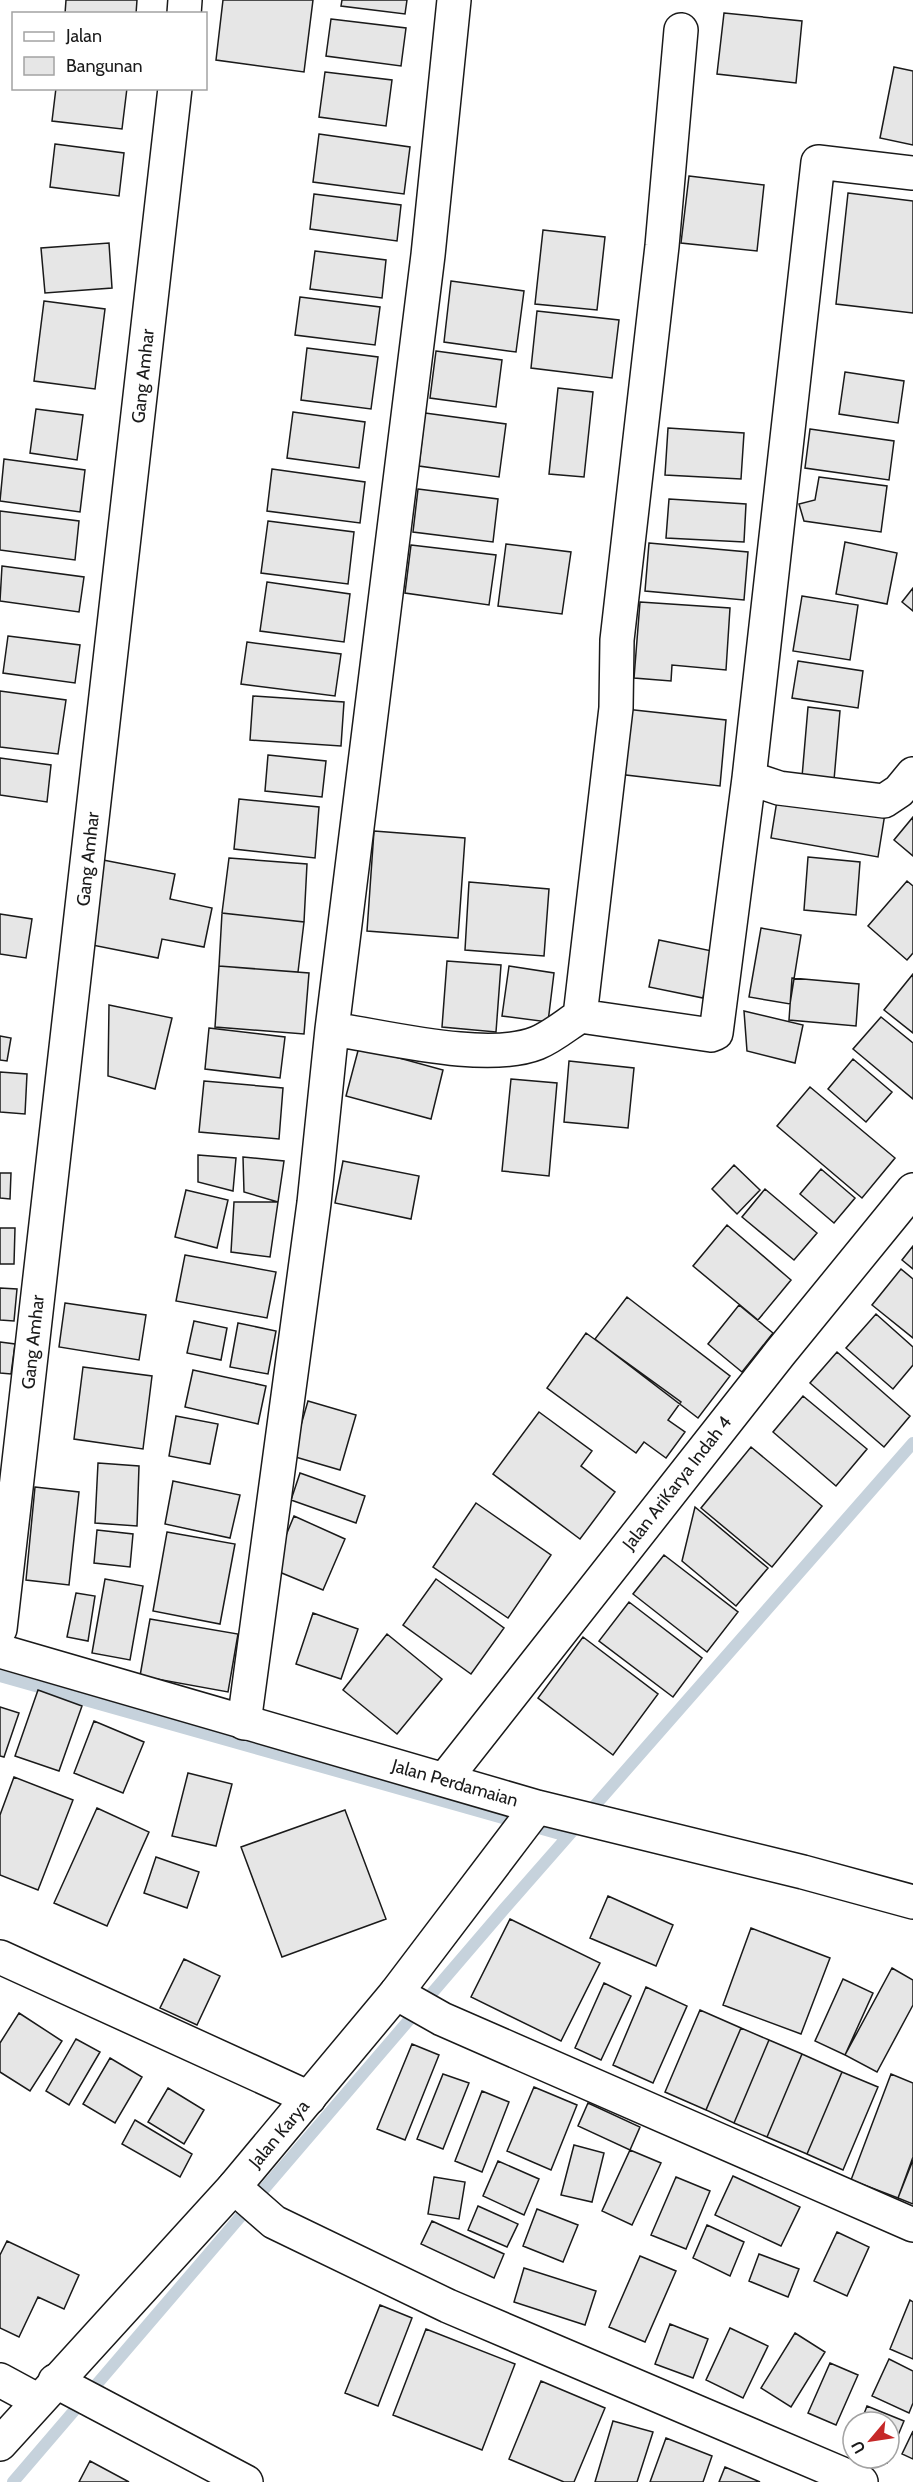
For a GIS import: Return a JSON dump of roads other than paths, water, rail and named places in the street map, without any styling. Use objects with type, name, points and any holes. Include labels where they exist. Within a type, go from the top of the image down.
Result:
[{"type":"street","points":[[244,1723],[314,1203],[332,1029],[427,266],[454,0]]},
{"type":"street","points":[[580,1016],[616,708],[617,640],[662,246],[681,30]]},
{"type":"street","name":"Gang Amhar","points":[[0,1629],[175,90]]},
{"type":"street","points":[[332,1029],[468,1050],[511,1050],[537,1043],[580,1016],[711,1035],[716,1033],[749,778],[818,162],[913,173]]},
{"type":"street","points":[[749,778],[780,788],[884,801],[899,791],[913,774]]},
{"type":"street","name":"Jalan AriKarya Indah 4","points":[[445,1779],[780,1353],[913,1190]]},
{"type":"street","name":"Jalan Perdamaian","points":[[0,1651],[445,1779],[537,1808],[596,1820],[913,1902]]},
{"type":"street","name":"Jalan Karya","points":[[0,2444],[46,2390],[240,2192],[309,2098],[404,1998],[537,1808]]},
{"type":"street","points":[[0,1957],[309,2098]]},
{"type":"street","points":[[404,1998],[442,2019],[913,2225]]},
{"type":"street","points":[[240,2192],[274,2222],[448,2306],[861,2482]]},
{"type":"street","points":[[0,2380],[46,2390],[246,2482]]},
{"type":"waterway","points":[[13,2482],[505,1908],[913,1443]]},
{"type":"waterway","points":[[0,1676],[567,1836]]}]
